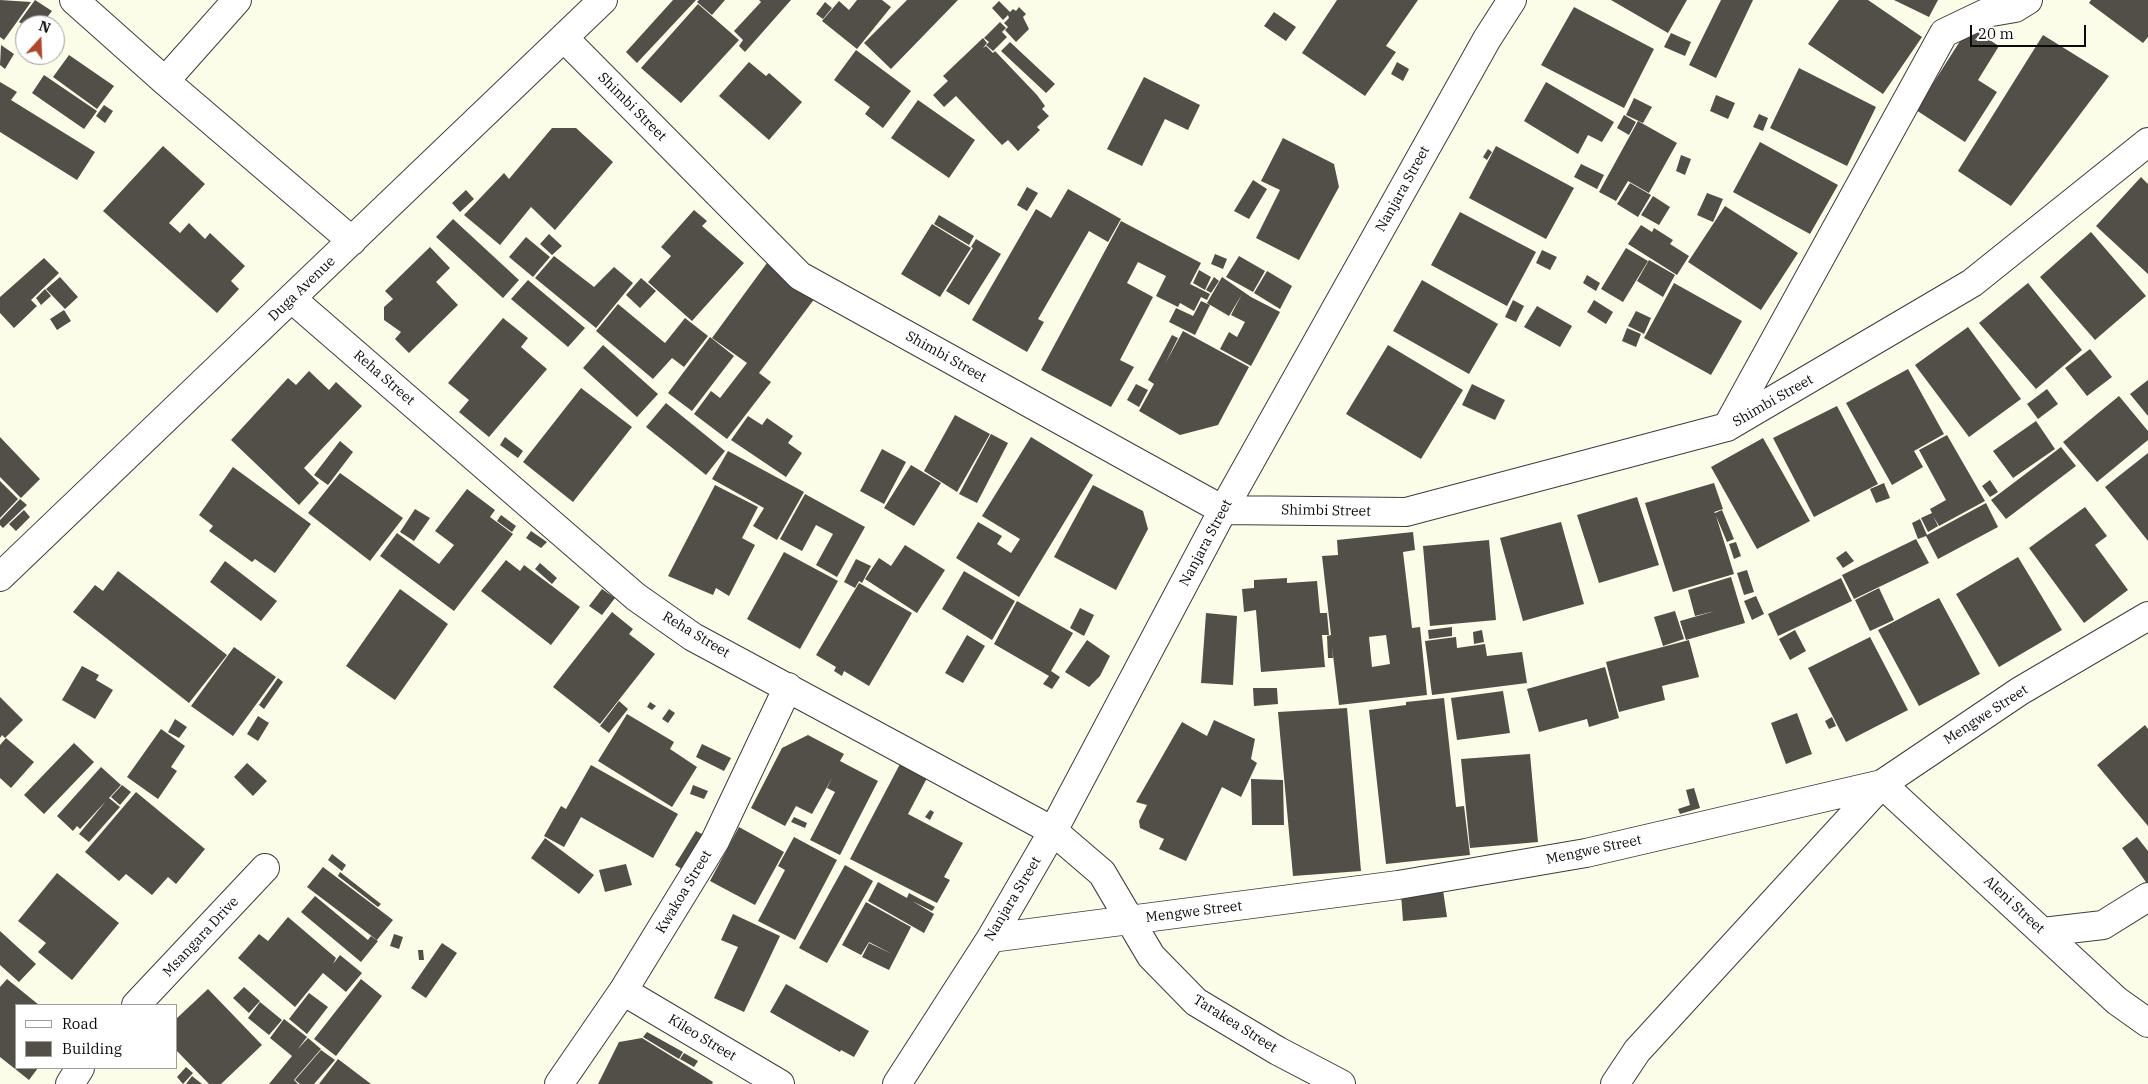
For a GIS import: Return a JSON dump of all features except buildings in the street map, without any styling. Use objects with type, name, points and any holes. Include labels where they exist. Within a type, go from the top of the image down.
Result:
[{"type":"street","points":[[74,0],[165,81],[352,241]]},
{"type":"street","points":[[165,81],[237,0]]},
{"type":"street","name":"Duga Avenue","points":[[0,578],[603,0]]},
{"type":"street","name":"Nanjara Street","points":[[897,1084],[990,938],[1053,831],[1223,510],[1487,40],[1512,0]]},
{"type":"street","points":[[1727,427],[1944,34],[1986,13],[2015,8],[2028,0]]},
{"type":"street","name":"Shimbi Street","points":[[564,38],[800,276],[1223,510],[1406,512],[1727,427],[1972,283],[2148,142]]},
{"type":"street","name":"Reha Street","points":[[292,299],[636,597],[693,637],[1053,831],[1102,873],[1129,920]]},
{"type":"street","name":"Mengwe Street","points":[[990,938],[1398,885],[1586,853],[1882,784],[2020,692],[2148,616]]},
{"type":"street","name":"Kwakoa Street","points":[[559,1084],[623,991],[715,841],[788,687]]},
{"type":"street","points":[[1614,1084],[1649,1038],[1882,784]]},
{"type":"street","name":"Aleni Street","points":[[1882,784],[2117,1001],[2148,1023]]},
{"type":"street","name":"Msangara Drive","points":[[137,1004],[265,868]]},
{"type":"street","points":[[2043,932],[2103,925],[2148,898]]},
{"type":"street","name":"Tarakea Street","points":[[1129,920],[1151,956],[1196,1002],[1278,1051],[1341,1084]]},
{"type":"street","name":"Kileo Street","points":[[623,991],[780,1084]]},
{"type":"street","points":[[70,1084],[79,1069]]}]
